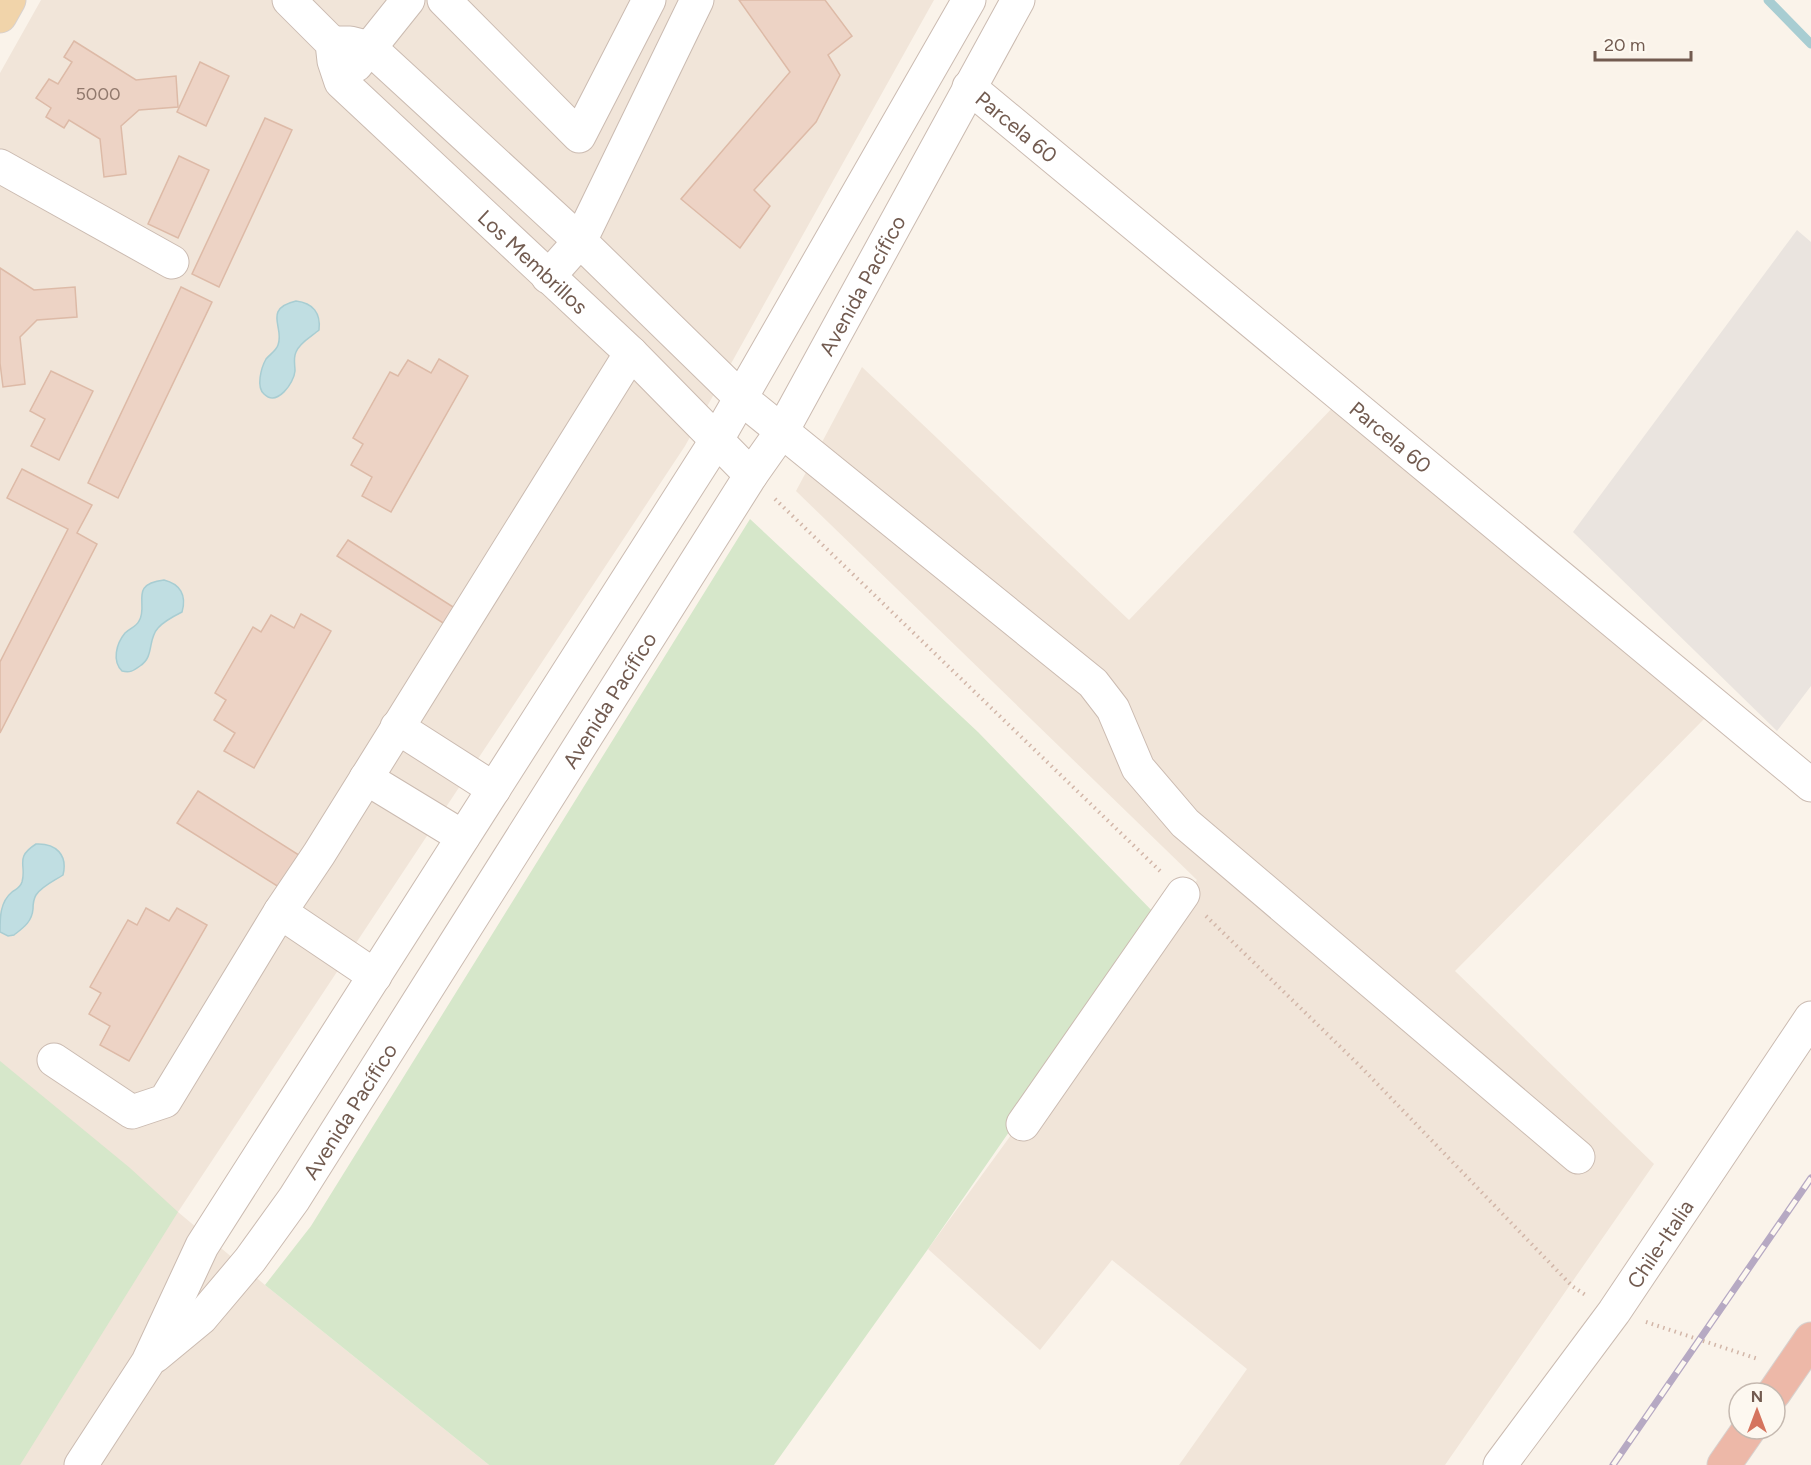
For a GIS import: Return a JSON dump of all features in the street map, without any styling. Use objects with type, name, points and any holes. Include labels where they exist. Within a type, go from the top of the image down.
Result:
[{"type":"highway","points":[[1783,1381],[1811,1339]]},
{"type":"highway","points":[[1724,1465],[1741,1441]]},
{"type":"main road","points":[[0,16],[9,0]]},
{"type":"street","points":[[340,82],[408,0]]},
{"type":"street","points":[[444,0],[579,136],[649,0]]},
{"type":"street","points":[[548,277],[580,241],[697,0]]},
{"type":"street","name":"Avenida Pacífico","points":[[81,1465],[148,1362],[202,1246],[716,441],[969,0]]},
{"type":"street","name":"Avenida Pacífico","points":[[148,1362],[201,1318],[250,1260],[294,1199],[751,475],[782,431],[1018,0]]},
{"type":"street","points":[[314,16],[350,43],[370,48],[580,241],[741,398],[1093,683],[1113,709],[1138,768],[1185,823],[1578,1157]]},
{"type":"street","points":[[314,16],[334,61],[340,82]]},
{"type":"street","name":"Los Membrillos","points":[[340,82],[631,353],[751,475]]},
{"type":"street","name":"Parcela 60","points":[[969,87],[1811,785]]},
{"type":"street","points":[[0,166],[172,262]]},
{"type":"street","points":[[54,1060],[132,1112],[165,1101],[280,912],[398,728],[631,353]]},
{"type":"street","points":[[398,728],[494,789]]},
{"type":"street","points":[[366,778],[463,837]]},
{"type":"street","points":[[1023,1124],[1184,894]]},
{"type":"street","points":[[280,912],[375,976]]},
{"type":"street","name":"Chile-Italia","points":[[1500,1465],[1614,1312],[1811,1018]]},
{"type":"path","points":[[751,475],[1361,1067],[1572,1286],[1614,1312],[1780,1381]]},
{"type":"shaded area","points":[[41,0],[934,0],[685,446],[178,1212],[489,1465],[0,1465],[0,73]]},
{"type":"shaded area","points":[[1797,230],[1811,242],[1811,686],[1777,731],[1573,532]]},
{"type":"shaded area","points":[[862,367],[1129,620],[1337,403],[1705,718],[1455,971],[1654,1164],[1445,1465],[1179,1465],[1247,1369],[1112,1260],[1040,1350],[928,1249],[1197,880],[796,491]]},
{"type":"green space","points":[[750,519],[978,732],[1158,917],[928,1249],[774,1465],[489,1465],[265,1285],[311,1226]]},
{"type":"green space","points":[[0,1061],[130,1168],[178,1212],[20,1465],[0,1465]]},
{"type":"water","points":[[296,301],[307,304],[315,310],[319,319],[319,330],[298,349],[294,376],[288,387],[279,396],[269,397],[260,387],[262,367],[278,345],[277,314],[286,304]]},
{"type":"water","points":[[164,580],[174,584],[181,591],[184,600],[182,612],[158,628],[145,662],[131,671],[122,671],[116,657],[119,642],[125,633],[139,621],[143,591],[146,586]]},
{"type":"water","points":[[36,844],[55,848],[59,852],[64,862],[63,875],[39,892],[34,899],[29,921],[14,935],[8,936],[0,932],[3,905],[8,896],[21,884],[23,858],[25,853]]},
{"type":"building","points":[[739,0],[825,0],[852,36],[828,55],[840,75],[816,122],[754,190],[770,206],[740,248],[681,199],[790,72]]},
{"type":"building","points":[[74,41],[136,80],[176,76],[178,107],[139,110],[121,126],[126,174],[104,177],[100,139],[69,120],[64,128],[46,117],[51,108],[36,98],[49,79],[58,84],[72,62],[64,57]]},
{"type":"building","points":[[200,62],[229,76],[206,126],[177,112]]},
{"type":"building","points":[[265,118],[292,130],[219,287],[192,274]]},
{"type":"building","points":[[179,156],[209,170],[178,238],[148,224]]},
{"type":"building","points":[[0,268],[34,290],[75,287],[77,317],[37,320],[20,337],[25,384],[3,387],[0,363]]},
{"type":"building","points":[[181,287],[212,302],[118,498],[88,483]]},
{"type":"building","points":[[439,359],[468,376],[391,512],[362,496],[372,477],[351,465],[363,444],[353,438],[390,372],[398,376],[408,360],[431,373]]},
{"type":"building","points":[[51,371],[93,391],[59,460],[31,446],[45,419],[30,411]]},
{"type":"building","points":[[22,469],[92,505],[77,533],[97,544],[0,733],[0,662],[68,529],[7,498]]},
{"type":"building","points":[[348,540],[461,612],[451,628],[337,556]]},
{"type":"building","points":[[301,614],[331,631],[254,768],[224,751],[235,733],[214,720],[226,700],[215,693],[253,627],[261,632],[271,615],[294,628]]},
{"type":"building","points":[[198,791],[302,857],[282,889],[177,823]]},
{"type":"building","points":[[146,908],[169,921],[177,908],[207,925],[129,1061],[100,1045],[110,1026],[89,1014],[101,993],[90,987],[128,920],[137,925]]},
{"type":"waterway","points":[[1768,0],[1811,44]]},
{"type":"railway","points":[[1613,1465],[1811,1178]]}]
